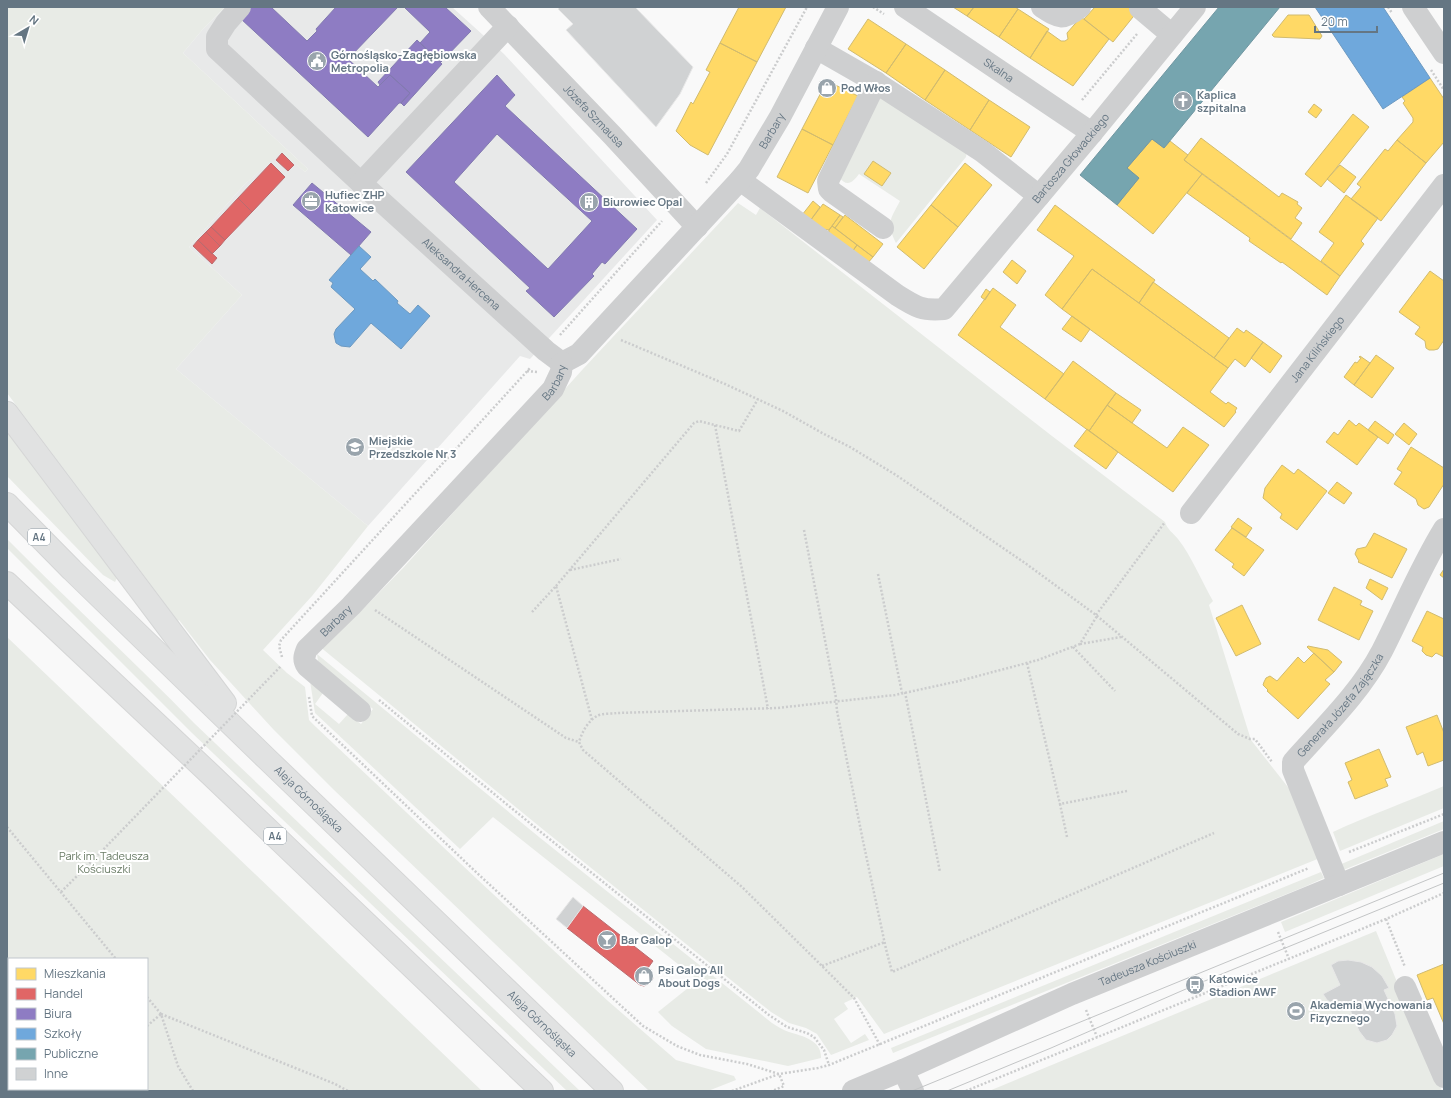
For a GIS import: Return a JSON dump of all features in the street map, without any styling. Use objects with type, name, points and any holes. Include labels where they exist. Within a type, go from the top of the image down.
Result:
[{"type":"highway","points":[[7,413],[268,760]]},
{"type":"highway","name":"Aleja Górnośląska","points":[[7,504],[72,570],[612,1091]]},
{"type":"highway","name":"A4","points":[[7,584],[210,774],[542,1091]]},
{"type":"street","name":"Aleksandra Hercena","points":[[240,7],[226,23],[217,37],[217,49],[361,183],[554,357]]},
{"type":"street","name":"Barbary","points":[[360,711],[307,666],[304,662],[304,658],[307,649],[351,606],[553,389],[561,372],[554,357],[579,354],[740,180],[764,144],[838,7]]},
{"type":"street","name":"Skalna","points":[[905,7],[1092,133]]},
{"type":"street","points":[[1042,7],[1060,17],[1073,13],[1080,7]]},
{"type":"street","name":"Bartosza Głowackiego","points":[[740,180],[897,295],[917,307],[930,310],[944,309],[1092,133],[1195,7]]},
{"type":"street","points":[[1413,7],[1444,53]]},
{"type":"street","points":[[361,183],[498,13]]},
{"type":"street","name":"Józefa Szmausa","points":[[498,13],[697,227]]},
{"type":"street","points":[[1145,13],[1172,35]]},
{"type":"street","points":[[816,48],[876,82],[983,152],[1039,196]]},
{"type":"street","points":[[876,82],[828,181],[828,185],[832,192],[883,228]]},
{"type":"street","name":"Jana Kilińskiego","points":[[1191,513],[1444,185]]},
{"type":"street","name":"Generała Józefa Zajączka","points":[[1339,885],[1293,770],[1293,762],[1365,679],[1382,651],[1418,575],[1444,529]]},
{"type":"street","name":"Tadeusza Kościuszki","points":[[853,1091],[1066,997],[1444,842]]},
{"type":"street","points":[[1405,978],[1444,1077]]},
{"type":"street","points":[[903,1070],[913,1091]]},
{"type":"path","points":[[702,187],[727,154],[807,7]]},
{"type":"path","points":[[1079,101],[1082,100],[1145,13]]},
{"type":"path","points":[[62,892],[282,665],[279,646],[281,640],[554,357],[670,212],[677,206]]},
{"type":"path","points":[[618,339],[725,384],[783,411],[850,447],[896,475],[1026,563],[1096,615],[1238,734],[1250,739],[1255,739],[1273,764],[1298,781]]},
{"type":"path","points":[[532,612],[570,570],[694,423],[698,421],[739,431],[758,399]]},
{"type":"path","points":[[715,426],[768,709]]},
{"type":"path","points":[[1080,644],[1096,615],[1165,522]]},
{"type":"path","points":[[804,530],[862,834],[892,972],[1214,833]]},
{"type":"path","points":[[570,570],[621,559]]},
{"type":"path","points":[[878,574],[940,872]]},
{"type":"path","points":[[556,586],[592,720]]},
{"type":"path","points":[[370,607],[566,738],[579,742]]},
{"type":"path","points":[[880,1044],[854,998],[742,887],[583,750],[579,742],[581,733],[598,715],[617,713],[768,709],[903,693],[959,681],[1027,663],[1080,644],[1121,637]]},
{"type":"path","points":[[1073,647],[1115,691]]},
{"type":"path","points":[[1027,663],[1067,837]]},
{"type":"path","points":[[378,699],[769,1015],[787,1027],[807,1033],[814,1037],[824,1050],[829,1065]]},
{"type":"path","points":[[323,727],[477,873],[643,1026],[677,1046],[700,1054],[747,1064],[779,1074]]},
{"type":"path","points":[[1060,804],[1127,791]]},
{"type":"path","points":[[732,1091],[779,1074],[829,1065],[1444,814]]},
{"type":"path","points":[[7,827],[115,958]]},
{"type":"path","points":[[966,1091],[1386,919],[1444,893]]},
{"type":"path","points":[[1386,919],[1405,978]]},
{"type":"path","points":[[822,966],[885,942]]},
{"type":"path","points":[[148,998],[161,1014],[178,1066],[193,1091]]},
{"type":"path","points":[[1086,1008],[1097,1037]]},
{"type":"path","points":[[148,1025],[161,1014]]},
{"type":"path","points":[[161,1014],[348,1091]]},
{"type":"path","points":[[772,1091],[784,1086],[779,1074]]},
{"type":"shaded area","points":[[225,7],[452,7],[504,54],[657,220],[530,359],[520,356],[368,526],[176,369],[242,295],[189,247],[244,185],[281,151],[305,172],[308,169],[183,53],[203,29]]},
{"type":"green space","points":[[7,7],[225,7],[203,29],[183,53],[308,169],[305,172],[281,152],[244,185],[189,247],[242,295],[176,369],[368,526],[312,596],[263,650],[287,673],[305,687],[309,720],[608,1001],[676,1060],[734,1076],[736,1080],[708,1091],[649,1091],[334,790],[273,729],[210,660],[179,620],[178,621],[7,393]]},
{"type":"green space","points":[[882,97],[967,150],[966,157],[896,243],[891,231],[890,222],[900,201],[859,174],[850,183],[845,182],[839,177],[872,103]]},
{"type":"green space","points":[[738,203],[756,215],[760,208],[1052,436],[1165,522],[1187,553],[1213,601],[1209,605],[1251,740],[1291,791],[1320,858],[884,1034],[857,997],[844,1003],[848,1009],[834,1019],[851,1043],[865,1034],[869,1040],[831,1055],[817,1034],[806,1028],[789,1023],[771,1012],[545,831],[319,646],[363,609],[404,567],[583,369]]},
{"type":"green space","points":[[7,432],[117,578],[115,582],[103,575],[7,476]]},
{"type":"green space","points":[[7,539],[148,676],[194,723],[580,1091],[567,1091],[192,733],[7,548]]},
{"type":"green space","name":"Park im. Tadeusza Kościuszki","points":[[7,637],[482,1091],[7,1091]]},
{"type":"green space","points":[[317,654],[539,837],[772,1023],[785,1030],[805,1037],[815,1043],[820,1052],[821,1058],[788,1066],[706,1049],[672,1026],[658,1012],[698,980],[493,817],[460,849],[315,713],[310,681],[323,693],[315,704],[339,724],[348,714],[361,724],[373,709],[318,661]]},
{"type":"green space","points":[[1444,786],[1444,808],[1340,851],[1333,832]]},
{"type":"green space","points":[[1444,821],[1444,829],[1341,871],[1339,865]]},
{"type":"green space","points":[[1444,854],[1444,866],[1285,932],[1281,922]]},
{"type":"green space","points":[[1321,872],[1324,878],[1304,887],[893,1053],[891,1048]]},
{"type":"green space","name":"Akademia Wychowania Fizycznego","points":[[1376,931],[1442,1091],[989,1091]]},
{"type":"building: Mieszkania","points":[[739,7],[786,7],[757,62],[720,43]]},
{"type":"building: Mieszkania","points":[[953,7],[974,7],[967,16]]},
{"type":"building: Mieszkania","points":[[974,7],[1015,7],[1018,9],[999,37],[967,16]]},
{"type":"building: Mieszkania","points":[[1095,7],[1141,7],[1113,42],[1084,19]]},
{"type":"building: Mieszkania","points":[[1018,9],[1049,29],[1030,58],[999,37]]},
{"type":"building: Mieszkania","points":[[1288,15],[1309,15],[1322,36],[1320,39],[1274,37],[1272,35]]},
{"type":"building: Mieszkania","points":[[1081,17],[1109,39],[1073,86],[1030,58],[1047,31],[1061,41],[1065,41],[1068,39],[1067,33]]},
{"type":"building: Mieszkania","points":[[868,19],[906,44],[886,73],[848,49]]},
{"type":"building: Mieszkania","points":[[720,43],[757,62],[708,155],[690,145],[676,131],[691,102],[693,104],[710,72],[706,70]]},
{"type":"building: Mieszkania","points":[[906,44],[945,70],[925,100],[886,73]]},
{"type":"building: Mieszkania","points":[[945,70],[989,100],[970,130],[925,100]]},
{"type":"building: Mieszkania","points":[[1430,78],[1444,99],[1444,142],[1426,163],[1397,140],[1413,122],[1413,118],[1403,103],[1405,101],[1402,97]]},
{"type":"building: Mieszkania","points":[[827,81],[858,96],[833,145],[802,129]]},
{"type":"building: Mieszkania","points":[[989,100],[1030,127],[1011,157],[970,130]]},
{"type":"building: Mieszkania","points":[[1314,104],[1322,110],[1316,118],[1308,112]]},
{"type":"building: Mieszkania","points":[[1353,114],[1369,127],[1321,187],[1305,174]]},
{"type":"building: Mieszkania","points":[[802,129],[833,145],[808,193],[777,177]]},
{"type":"building: Mieszkania","points":[[1201,138],[1279,197],[1282,193],[1298,202],[1297,204],[1302,208],[1295,218],[1302,223],[1291,239],[1184,160]]},
{"type":"building: Mieszkania","points":[[1152,139],[1164,148],[1170,141],[1188,155],[1184,160],[1202,174],[1153,234],[1117,205],[1139,178],[1127,168]]},
{"type":"building: Mieszkania","points":[[1397,140],[1426,163],[1381,221],[1351,199],[1361,187],[1357,184],[1385,149],[1388,151]]},
{"type":"building: Mieszkania","points":[[873,161],[891,173],[882,186],[864,174]]},
{"type":"building: Mieszkania","points":[[965,163],[992,185],[958,227],[931,205]]},
{"type":"building: Mieszkania","points":[[1340,165],[1356,177],[1344,193],[1327,179]]},
{"type":"building: Mieszkania","points":[[1202,174],[1340,276],[1327,295],[1282,262],[1281,263],[1249,241],[1250,238],[1187,193]]},
{"type":"building: Mieszkania","points":[[1346,195],[1378,218],[1361,241],[1364,244],[1340,276],[1321,261],[1334,243],[1319,232]]},
{"type":"building: Mieszkania","points":[[813,201],[820,207],[810,221],[802,215]]},
{"type":"building: Mieszkania","points":[[823,204],[840,215],[829,230],[822,229],[810,221]]},
{"type":"building: Mieszkania","points":[[931,205],[958,227],[924,269],[897,247]]},
{"type":"building: Mieszkania","points":[[1055,205],[1155,280],[1139,303],[1092,269],[1062,309],[1045,295],[1074,256],[1037,230]]},
{"type":"building: Mieszkania","points":[[840,215],[843,217],[835,228],[832,226]]},
{"type":"building: Mieszkania","points":[[845,215],[883,244],[873,257],[835,228]]},
{"type":"building: Mieszkania","points":[[832,226],[857,245],[850,255],[828,240],[829,230]]},
{"type":"building: Mieszkania","points":[[857,245],[873,257],[866,265],[851,253]]},
{"type":"building: Mieszkania","points":[[1012,260],[1026,271],[1017,284],[1003,272]]},
{"type":"building: Mieszkania","points":[[1092,269],[1228,368],[1210,392],[1226,404],[1228,402],[1237,408],[1235,411],[1236,412],[1224,427],[1062,309]]},
{"type":"building: Mieszkania","points":[[1430,271],[1444,281],[1444,340],[1438,349],[1434,350],[1429,350],[1426,348],[1425,341],[1415,334],[1420,327],[1399,312]]},
{"type":"building: Mieszkania","points":[[1153,282],[1229,338],[1214,358],[1139,303]]},
{"type":"building: Mieszkania","points":[[993,288],[1016,305],[1000,327],[1064,374],[1045,399],[958,335]]},
{"type":"building: Mieszkania","points":[[986,289],[990,292],[985,300],[981,297]]},
{"type":"building: Mieszkania","points":[[1072,316],[1090,329],[1081,342],[1062,329]]},
{"type":"building: Mieszkania","points":[[1237,328],[1244,333],[1246,330],[1263,342],[1245,367],[1235,359],[1228,368],[1214,358]]},
{"type":"building: Mieszkania","points":[[1263,342],[1282,356],[1270,373],[1251,358]]},
{"type":"building: Mieszkania","points":[[1376,355],[1394,368],[1372,398],[1354,385]]},
{"type":"building: Mieszkania","points":[[1360,356],[1370,363],[1354,385],[1344,377],[1355,362],[1357,363],[1361,358],[1359,357]]},
{"type":"building: Mieszkania","points":[[1073,361],[1116,393],[1089,431],[1045,399]]},
{"type":"building: Mieszkania","points":[[1116,393],[1141,410],[1132,423],[1107,405]]},
{"type":"building: Mieszkania","points":[[1107,405],[1167,448],[1183,427],[1209,445],[1173,492],[1089,431]]},
{"type":"building: Mieszkania","points":[[1349,420],[1356,426],[1359,423],[1378,437],[1357,465],[1326,442],[1334,432],[1338,435]]},
{"type":"building: Mieszkania","points":[[1375,421],[1394,435],[1388,444],[1368,430]]},
{"type":"building: Mieszkania","points":[[1404,423],[1417,434],[1409,445],[1395,434]]},
{"type":"building: Mieszkania","points":[[1087,429],[1118,452],[1106,469],[1074,446]]},
{"type":"building: Mieszkania","points":[[1411,447],[1444,468],[1444,484],[1429,507],[1424,509],[1418,505],[1416,499],[1394,484],[1402,472],[1397,469]]},
{"type":"building: Mieszkania","points":[[1282,465],[1294,474],[1298,469],[1327,491],[1297,530],[1280,518],[1282,514],[1263,498],[1265,488]]},
{"type":"building: Mieszkania","points":[[1337,482],[1352,493],[1344,504],[1328,493]]},
{"type":"building: Mieszkania","points":[[1238,518],[1252,528],[1246,537],[1231,527]]},
{"type":"building: Mieszkania","points":[[1232,528],[1264,550],[1244,576],[1232,567],[1234,564],[1215,550]]},
{"type":"building: Mieszkania","points":[[1374,533],[1407,549],[1392,578],[1358,562],[1359,561],[1355,554],[1357,549],[1366,547]]},
{"type":"building: Mieszkania","points":[[1444,569],[1444,578],[1440,575]]},
{"type":"building: Mieszkania","points":[[1370,579],[1388,588],[1382,600],[1366,588]]},
{"type":"building: Mieszkania","points":[[1334,587],[1362,601],[1360,605],[1373,611],[1359,640],[1318,620]]},
{"type":"building: Mieszkania","points":[[1242,605],[1261,644],[1236,656],[1216,618]]},
{"type":"building: Mieszkania","points":[[1427,611],[1444,619],[1444,657],[1436,653],[1432,657],[1426,655],[1422,651],[1423,647],[1412,641]]},
{"type":"building: Mieszkania","points":[[1307,647],[1328,650],[1342,662],[1334,672]]},
{"type":"building: Mieszkania","points":[[1314,653],[1334,672],[1325,680],[1330,684],[1298,719],[1267,691],[1268,690],[1263,685],[1266,678],[1270,676],[1277,681],[1298,657],[1304,663]]},
{"type":"building: Mieszkania","points":[[1437,715],[1444,733],[1444,760],[1428,766],[1423,752],[1417,755],[1406,727]]},
{"type":"building: Mieszkania","points":[[1379,749],[1391,777],[1385,779],[1388,786],[1355,799],[1348,782],[1352,780],[1345,763]]},
{"type":"building: Mieszkania","points":[[1444,964],[1444,1024],[1433,998],[1427,1000],[1417,975]]},
{"type":"building: Handel","points":[[282,153],[294,165],[288,171],[276,160]]},
{"type":"building: Handel","points":[[271,163],[285,177],[252,212],[238,198]]},
{"type":"building: Handel","points":[[238,198],[252,212],[225,240],[211,227]]},
{"type":"building: Handel","points":[[211,227],[225,240],[220,246],[206,232]]},
{"type":"building: Handel","points":[[206,232],[220,246],[212,254],[198,240]]},
{"type":"building: Handel","points":[[198,240],[217,258],[212,264],[193,246]]},
{"type":"building: Handel","points":[[583,906],[653,961],[648,968],[653,978],[651,982],[644,986],[640,985],[567,928]]},
{"type":"building: Biura","points":[[250,7],[271,7],[307,41],[336,7],[398,7],[348,59],[378,87],[390,75],[410,93],[368,137],[240,18]]},
{"type":"building: Biura","points":[[404,7],[445,7],[471,31],[441,62],[420,43],[430,32]]},
{"type":"building: Biura","points":[[417,40],[442,64],[404,106],[401,103],[410,93],[390,75],[380,85],[378,82]]},
{"type":"building: Biura","name":"Biurowiec Opal","points":[[497,75],[515,95],[505,106],[637,229],[605,264],[602,262],[592,274],[594,276],[554,317],[526,291],[530,288],[406,172]],"holes":[[[497,134],[592,221],[548,269],[454,182]]]},
{"type":"building: Biura","points":[[312,183],[371,232],[351,255],[293,205]]},
{"type":"building: Szkoły","points":[[1315,7],[1383,7],[1430,78],[1383,109]]},
{"type":"building: Szkoły","points":[[359,246],[371,257],[360,269],[373,281],[375,279],[398,301],[397,303],[410,314],[418,305],[430,316],[401,349],[371,323],[350,347],[341,346],[336,343],[334,334],[336,329],[355,309],[331,287],[333,283],[329,280]]},
{"type":"building: Publiczne","points":[[1219,7],[1280,7],[1164,148],[1152,139],[1127,168],[1139,178],[1117,205],[1080,175]]},
{"type":"building: Inne","points":[[560,7],[635,7],[693,67],[680,94],[656,127],[566,30],[573,24],[558,9]]},
{"type":"building: Inne","points":[[573,897],[583,906],[567,928],[556,919]]},
{"type":"building: Inne","points":[[1348,960],[1361,962],[1372,967],[1382,976],[1389,988],[1384,990],[1395,1014],[1397,1026],[1387,1040],[1377,1043],[1366,1040],[1359,1031],[1348,1005],[1343,1007],[1333,1004],[1327,1000],[1323,994],[1340,985],[1331,965],[1338,961]]},
{"type":"tram line","points":[[912,1091],[1444,873]]},
{"type":"tram line","points":[[947,1091],[1051,1048],[1195,985],[1444,883]]},
{"type":"place","name":"Górnośląsko-Zagłębiowska Metropolia","points":[[317,61]]},
{"type":"place","name":"Pod Włos","points":[[827,88]]},
{"type":"place","name":"Kaplica szpitalna","points":[[1183,101]]},
{"type":"place","name":"Hufiec ZHP Katowice","points":[[311,201]]},
{"type":"place","name":"Biurowiec Opal","points":[[589,202]]},
{"type":"place","name":"Miejskie Przedszkole Nr 3","points":[[355,447]]},
{"type":"place","name":"Bar Galop","points":[[607,940]]},
{"type":"place","name":"Psi Galop All About Dogs","points":[[644,976]]},
{"type":"place","name":"Katowice Stadion AWF","points":[[1195,985]]},
{"type":"place","name":"Akademia Wychowania Fizycznego","points":[[1296,1011]]}]
